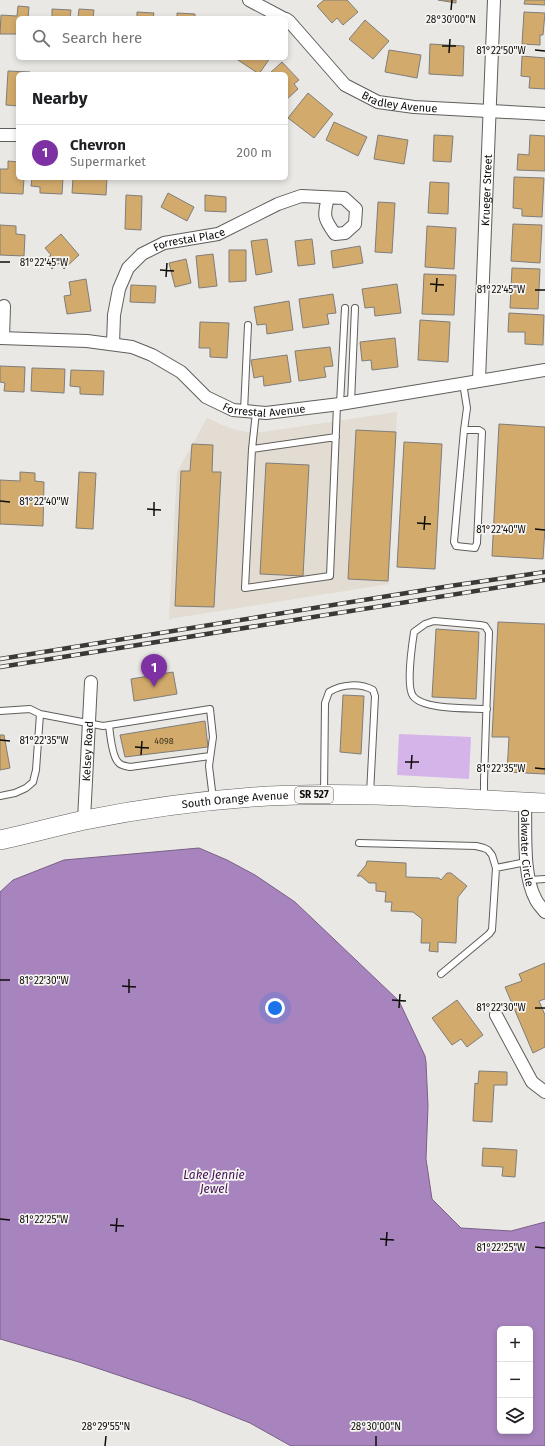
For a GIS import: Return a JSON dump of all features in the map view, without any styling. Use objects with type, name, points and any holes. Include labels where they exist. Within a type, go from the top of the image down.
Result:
[{"type":"main road","name":"South Orange Avenue","points":[[0,840],[84,820],[163,807],[213,800],[268,796],[370,795],[545,803]]},
{"type":"street","name":"Bradley Avenue","points":[[249,0],[279,16]]},
{"type":"street","name":"Krueger Street","points":[[479,380],[494,0]]},
{"type":"street","name":"Bradley Avenue","points":[[288,20],[345,84],[378,102],[414,107],[545,114]]},
{"type":"street","points":[[0,135],[16,135]]},
{"type":"street","name":"Forrestal Place","points":[[113,344],[114,315],[119,289],[128,268],[142,254],[164,243],[218,234],[278,204],[301,196],[328,198]]},
{"type":"street","points":[[1,338],[4,306]]},
{"type":"street","name":"Forrestal Avenue","points":[[1,338],[113,344],[132,347],[152,355],[181,372],[206,397],[233,410],[266,413],[343,404],[545,370]]},
{"type":"street","name":"Kelsey Road","points":[[84,820],[91,682]]},
{"type":"street","name":"Oakwater Circle","points":[[525,802],[526,862],[536,900],[545,912]]},
{"type":"street","points":[[496,1015],[532,1082],[545,1092]]},
{"type":"lane","points":[[343,404],[345,308]]},
{"type":"lane","points":[[248,325],[252,449],[245,588],[330,576],[336,437],[343,404],[355,308]]},
{"type":"lane","points":[[463,383],[467,408],[464,430],[454,542],[456,546],[475,548],[477,543],[482,432],[479,430],[464,430]]},
{"type":"lane","points":[[252,449],[336,437]]},
{"type":"lane","points":[[484,800],[487,708],[489,632],[485,626],[434,621],[424,624],[414,632],[411,648],[410,689],[412,696],[420,703],[436,706],[487,708]]},
{"type":"lane","points":[[324,795],[325,704],[329,692],[337,687],[352,685],[367,686],[373,690],[375,696],[370,795]]},
{"type":"lane","points":[[0,711],[30,708],[40,714],[103,726],[210,709],[213,737],[208,766],[213,800]]},
{"type":"lane","points":[[0,796],[15,793],[26,788],[33,782],[36,770],[40,714]]},
{"type":"lane","points":[[109,725],[115,758],[119,764],[124,766],[130,767],[210,756]]},
{"type":"lane","points":[[359,843],[484,848],[492,854],[496,868],[492,930],[442,974]]},
{"type":"lane","points":[[496,868],[526,862]]},
{"type":"lane","points":[[530,880],[545,879]]},
{"type":"shaded area","points":[[397,412],[389,584],[169,619],[177,472],[207,418],[233,429],[247,432],[263,432]]},
{"type":"shaded area","points":[[399,734],[471,737],[469,779],[397,775]]},
{"type":"water","name":"Lake Jennie Jewel","points":[[199,848],[227,860],[255,875],[295,902],[399,1001],[425,1056],[426,1062],[428,1106],[426,1159],[432,1199],[461,1228],[511,1231],[545,1222],[545,1446],[291,1446],[250,1423],[192,1400],[79,1362],[0,1339],[0,892],[13,880],[64,860]]},
{"type":"building","points":[[324,0],[347,0],[358,12],[343,25],[337,18],[332,23],[317,6]]},
{"type":"building","points":[[438,0],[456,0],[456,3]]},
{"type":"building","points":[[525,0],[545,0],[545,5],[524,4]]},
{"type":"building","points":[[18,6],[29,7],[28,16],[17,16]]},
{"type":"building","points":[[52,9],[71,10],[70,16],[52,16]]},
{"type":"building","points":[[79,9],[94,10],[93,16],[78,16]]},
{"type":"building","points":[[137,12],[154,13],[153,16],[137,16]]},
{"type":"building","points":[[524,12],[545,13],[543,35],[540,35],[540,45],[522,44]]},
{"type":"building","points":[[177,13],[195,14],[195,16],[177,16]]},
{"type":"building","points":[[1,15],[17,16],[16,34],[0,34]]},
{"type":"building","points":[[365,20],[389,41],[373,59],[349,39]]},
{"type":"building","points":[[430,44],[464,46],[463,76],[429,74]]},
{"type":"building","points":[[389,50],[421,55],[417,78],[385,72]]},
{"type":"building","points":[[522,56],[545,58],[545,89],[529,88],[530,77],[521,76]]},
{"type":"building","points":[[238,60],[269,60],[260,72],[256,72]]},
{"type":"building","points":[[282,62],[299,80],[294,84],[298,89],[288,98],[288,72],[271,72]]},
{"type":"building","points":[[8,71],[30,72],[16,72],[16,106],[6,105]]},
{"type":"building","points":[[308,93],[333,114],[314,138],[288,118]]},
{"type":"building","points":[[334,122],[367,137],[358,156],[326,140]]},
{"type":"building","points":[[378,135],[408,140],[404,164],[374,159]]},
{"type":"building","points":[[434,135],[453,136],[451,162],[433,161]]},
{"type":"building","points":[[530,135],[545,136],[545,171],[517,170],[518,154],[529,155]]},
{"type":"building","points":[[8,161],[16,162],[16,180],[24,180],[23,194],[0,193],[0,169],[8,169]]},
{"type":"building","points":[[514,177],[544,178],[542,217],[522,216],[522,209],[513,208]]},
{"type":"building","points":[[32,180],[63,180],[62,194],[40,193],[40,187],[31,186]]},
{"type":"building","points":[[73,180],[107,180],[106,195],[72,193]]},
{"type":"building","points":[[430,182],[449,183],[448,214],[428,213]]},
{"type":"building","points":[[168,193],[194,207],[187,221],[161,207]]},
{"type":"building","points":[[126,195],[142,196],[141,230],[125,229]]},
{"type":"building","points":[[205,195],[226,197],[226,212],[205,211]]},
{"type":"building","points":[[378,202],[395,203],[392,253],[375,252]]},
{"type":"building","points":[[513,224],[542,225],[540,263],[511,261]]},
{"type":"building","points":[[0,225],[16,226],[16,234],[25,235],[24,256],[0,255]]},
{"type":"building","points":[[427,226],[456,228],[454,269],[425,267]]},
{"type":"building","points":[[61,234],[79,255],[64,269],[59,263],[52,269],[45,260],[51,255],[45,248]]},
{"type":"building","points":[[267,239],[272,272],[256,275],[251,241]]},
{"type":"building","points":[[312,239],[315,264],[298,266],[295,241]]},
{"type":"building","points":[[360,246],[363,263],[333,268],[331,251]]},
{"type":"building","points":[[229,250],[246,250],[246,281],[229,282]]},
{"type":"building","points":[[213,254],[217,286],[199,288],[196,256]]},
{"type":"building","points":[[186,259],[191,283],[175,287],[169,263]]},
{"type":"building","points":[[512,268],[540,269],[538,309],[510,308]]},
{"type":"building","points":[[424,274],[456,275],[454,315],[422,314]]},
{"type":"building","points":[[86,279],[91,311],[67,314],[64,296],[71,295],[69,282]]},
{"type":"building","points":[[397,284],[401,313],[375,316],[374,307],[365,308],[362,289]]},
{"type":"building","points":[[131,285],[156,286],[155,303],[130,302]]},
{"type":"building","points":[[333,294],[336,313],[327,314],[329,324],[303,328],[299,299]]},
{"type":"building","points":[[289,301],[293,330],[267,334],[266,324],[257,325],[254,307]]},
{"type":"building","points":[[509,313],[544,315],[543,345],[525,344],[525,332],[508,332]]},
{"type":"building","points":[[420,320],[450,322],[448,362],[418,360]]},
{"type":"building","points":[[200,322],[229,323],[227,358],[210,357],[210,348],[199,348]]},
{"type":"building","points":[[395,338],[398,367],[372,370],[371,360],[362,361],[360,342]]},
{"type":"building","points":[[330,347],[333,366],[324,367],[326,377],[299,381],[295,351]]},
{"type":"building","points":[[287,355],[291,382],[264,386],[263,376],[254,378],[251,360]]},
{"type":"building","points":[[0,366],[25,367],[24,392],[4,391],[5,383],[0,382]]},
{"type":"building","points":[[32,368],[65,369],[64,393],[31,391]]},
{"type":"building","points":[[71,370],[104,371],[103,395],[80,394],[80,387],[70,386]]},
{"type":"building","points":[[499,424],[545,427],[545,528],[543,559],[492,556]]},
{"type":"building","points":[[356,430],[396,432],[388,581],[348,579]]},
{"type":"building","points":[[404,442],[442,444],[435,569],[397,567]]},
{"type":"building","points":[[192,444],[213,445],[212,472],[221,472],[214,607],[175,606],[181,471],[190,471]]},
{"type":"building","points":[[266,463],[309,465],[303,576],[260,574]]},
{"type":"building","points":[[20,472],[35,473],[35,481],[44,482],[43,526],[0,524],[0,480],[20,481]]},
{"type":"building","points":[[79,472],[96,473],[93,529],[76,528]]},
{"type":"building","points":[[498,622],[545,624],[545,774],[507,772],[509,737],[492,737]]},
{"type":"building","points":[[436,629],[479,632],[476,699],[432,697]]},
{"type":"building","points":[[173,672],[177,694],[134,701],[131,679]]},
{"type":"building","points":[[343,695],[364,696],[361,754],[340,752]]},
{"type":"building","points":[[205,721],[208,747],[125,757],[120,735]]},
{"type":"building","points":[[0,735],[4,735],[10,768],[0,770]]},
{"type":"building","points":[[367,861],[406,863],[406,877],[439,878],[441,880],[447,873],[451,873],[467,886],[458,897],[456,943],[438,942],[438,952],[429,951],[430,943],[421,943],[422,919],[413,912],[391,911],[392,902],[385,902],[386,892],[376,891],[376,883],[369,883],[361,876],[357,876],[366,865]]},
{"type":"building","points":[[545,963],[545,999],[539,1001],[545,1015],[545,1047],[533,1053],[505,987],[522,981],[519,974]]},
{"type":"building","points":[[457,1000],[483,1035],[467,1047],[461,1039],[452,1045],[432,1018]]},
{"type":"building","points":[[479,1071],[507,1072],[507,1085],[494,1085],[492,1122],[473,1121],[475,1083],[478,1084]]},
{"type":"building","points":[[483,1148],[517,1150],[515,1177],[502,1176],[503,1167],[482,1166]]},
{"type":"railway","points":[[0,659],[545,572]]},
{"type":"railway","points":[[0,667],[545,580]]},
{"type":"place","name":"Chevron","points":[[154,687]]}]
